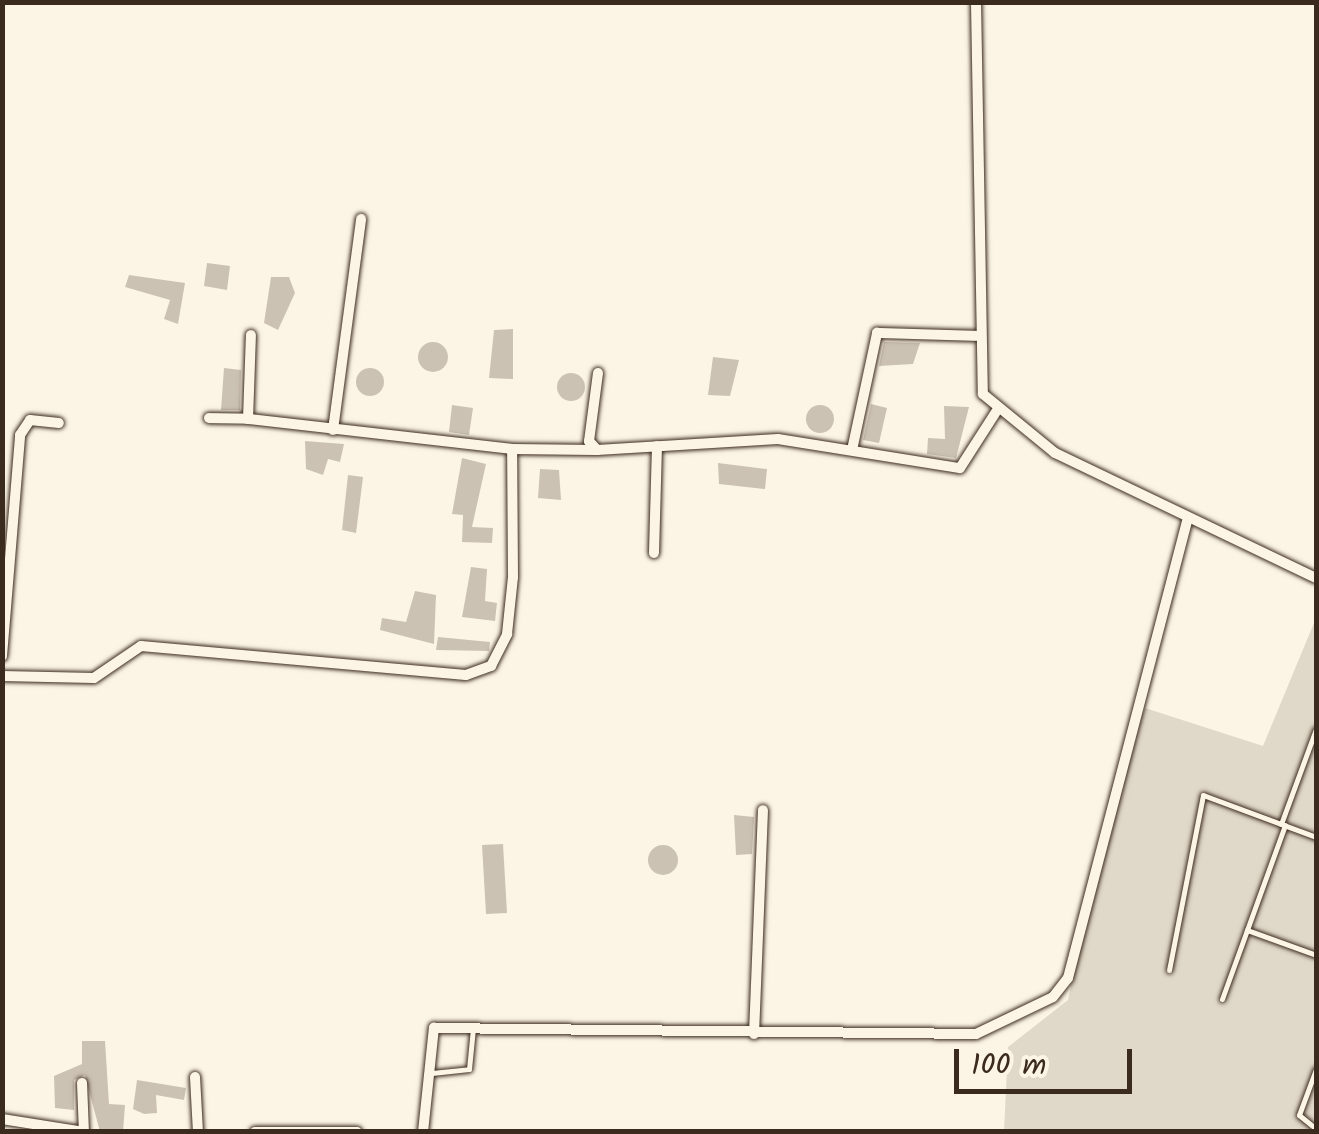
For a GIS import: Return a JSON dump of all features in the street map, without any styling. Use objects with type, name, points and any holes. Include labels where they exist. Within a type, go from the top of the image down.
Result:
[{"type":"street","points":[[976,2],[976,336],[983,394],[996,412],[1188,521],[1316,578]]},
{"type":"street","points":[[333,430],[361,220]]},
{"type":"street","points":[[852,450],[877,332],[976,336]]},
{"type":"street","points":[[248,419],[251,335]]},
{"type":"street","points":[[597,450],[589,440],[598,373]]},
{"type":"street","points":[[209,418],[512,449],[597,450],[778,439],[960,468],[996,412]]},
{"type":"street","points":[[2,656],[19,519],[12,474],[24,428],[37,418],[60,422]]},
{"type":"street","points":[[654,553],[657,446]]},
{"type":"street","points":[[2,676],[94,678],[141,646],[481,672],[507,634],[512,449]]},
{"type":"street","points":[[2,518],[19,519]]},
{"type":"street","points":[[423,1132],[434,1028],[976,1034],[1062,989],[1188,521]]},
{"type":"street","points":[[754,1034],[763,810]]},
{"type":"street","points":[[195,1077],[198,1132]]},
{"type":"street","points":[[2,1119],[84,1132],[82,1083]]},
{"type":"street","points":[[255,1132],[357,1132]]},
{"type":"lane","points":[[1222,999],[1316,728]]},
{"type":"lane","points":[[1169,970],[1204,795],[1316,836]]},
{"type":"lane","points":[[1247,930],[1316,955]]},
{"type":"lane","points":[[429,1073],[469,1069],[473,1026]]},
{"type":"lane","points":[[1316,1068],[1299,1115],[1316,1128]]},
{"type":"shaded area","points":[[1316,618],[1316,1131],[1004,1132],[1008,1047],[1068,1000],[1108,810],[1145,708],[1263,746]]},
{"type":"building","points":[[207,263],[230,266],[227,290],[204,286]]},
{"type":"building","points":[[129,275],[185,283],[178,324],[164,319],[170,300],[125,287]]},
{"type":"building","points":[[271,277],[289,277],[295,293],[278,330],[264,323]]},
{"type":"building","points":[[513,329],[513,379],[489,378],[494,330]]},
{"type":"building","points":[[433,342],[444,346],[448,357],[444,368],[433,372],[422,368],[418,357],[422,346]]},
{"type":"building","points":[[884,342],[920,343],[913,364],[879,366]]},
{"type":"building","points":[[713,357],[739,360],[730,396],[708,395]]},
{"type":"building","points":[[224,368],[241,370],[240,410],[221,410]]},
{"type":"building","points":[[370,368],[380,372],[384,382],[380,392],[370,396],[360,392],[356,382],[360,372]]},
{"type":"building","points":[[571,373],[581,377],[585,387],[581,397],[571,401],[561,397],[557,387],[561,377]]},
{"type":"building","points":[[871,404],[887,408],[879,443],[863,440]]},
{"type":"building","points":[[452,405],[473,408],[469,435],[449,432]]},
{"type":"building","points":[[820,405],[830,409],[834,419],[830,429],[820,433],[810,429],[806,419],[810,409]]},
{"type":"building","points":[[944,406],[969,407],[956,458],[927,454],[928,438],[945,439]]},
{"type":"building","points":[[305,441],[344,444],[340,462],[328,459],[323,475],[306,469]]},
{"type":"building","points":[[462,458],[486,464],[472,527],[493,528],[492,543],[462,542],[463,515],[452,514]]},
{"type":"building","points":[[718,463],[767,469],[765,489],[719,484]]},
{"type":"building","points":[[540,469],[559,470],[561,500],[538,498]]},
{"type":"building","points":[[348,475],[363,477],[356,533],[342,530]]},
{"type":"building","points":[[471,567],[487,569],[485,601],[497,603],[495,621],[462,617]]},
{"type":"building","points":[[415,591],[436,595],[434,644],[380,630],[382,618],[406,622]]},
{"type":"building","points":[[438,637],[490,642],[489,651],[436,650]]},
{"type":"building","points":[[734,815],[754,817],[752,854],[736,855]]},
{"type":"building","points":[[503,844],[507,913],[486,914],[482,845]]},
{"type":"building","points":[[663,845],[674,849],[678,860],[674,871],[663,875],[652,871],[648,860],[652,849]]},
{"type":"building","points":[[82,1041],[105,1041],[109,1104],[125,1105],[123,1132],[100,1132],[85,1075],[74,1080],[74,1110],[55,1108],[54,1076],[82,1064]]},
{"type":"building","points":[[137,1080],[186,1088],[184,1100],[156,1095],[157,1113],[144,1114],[133,1109]]}]
